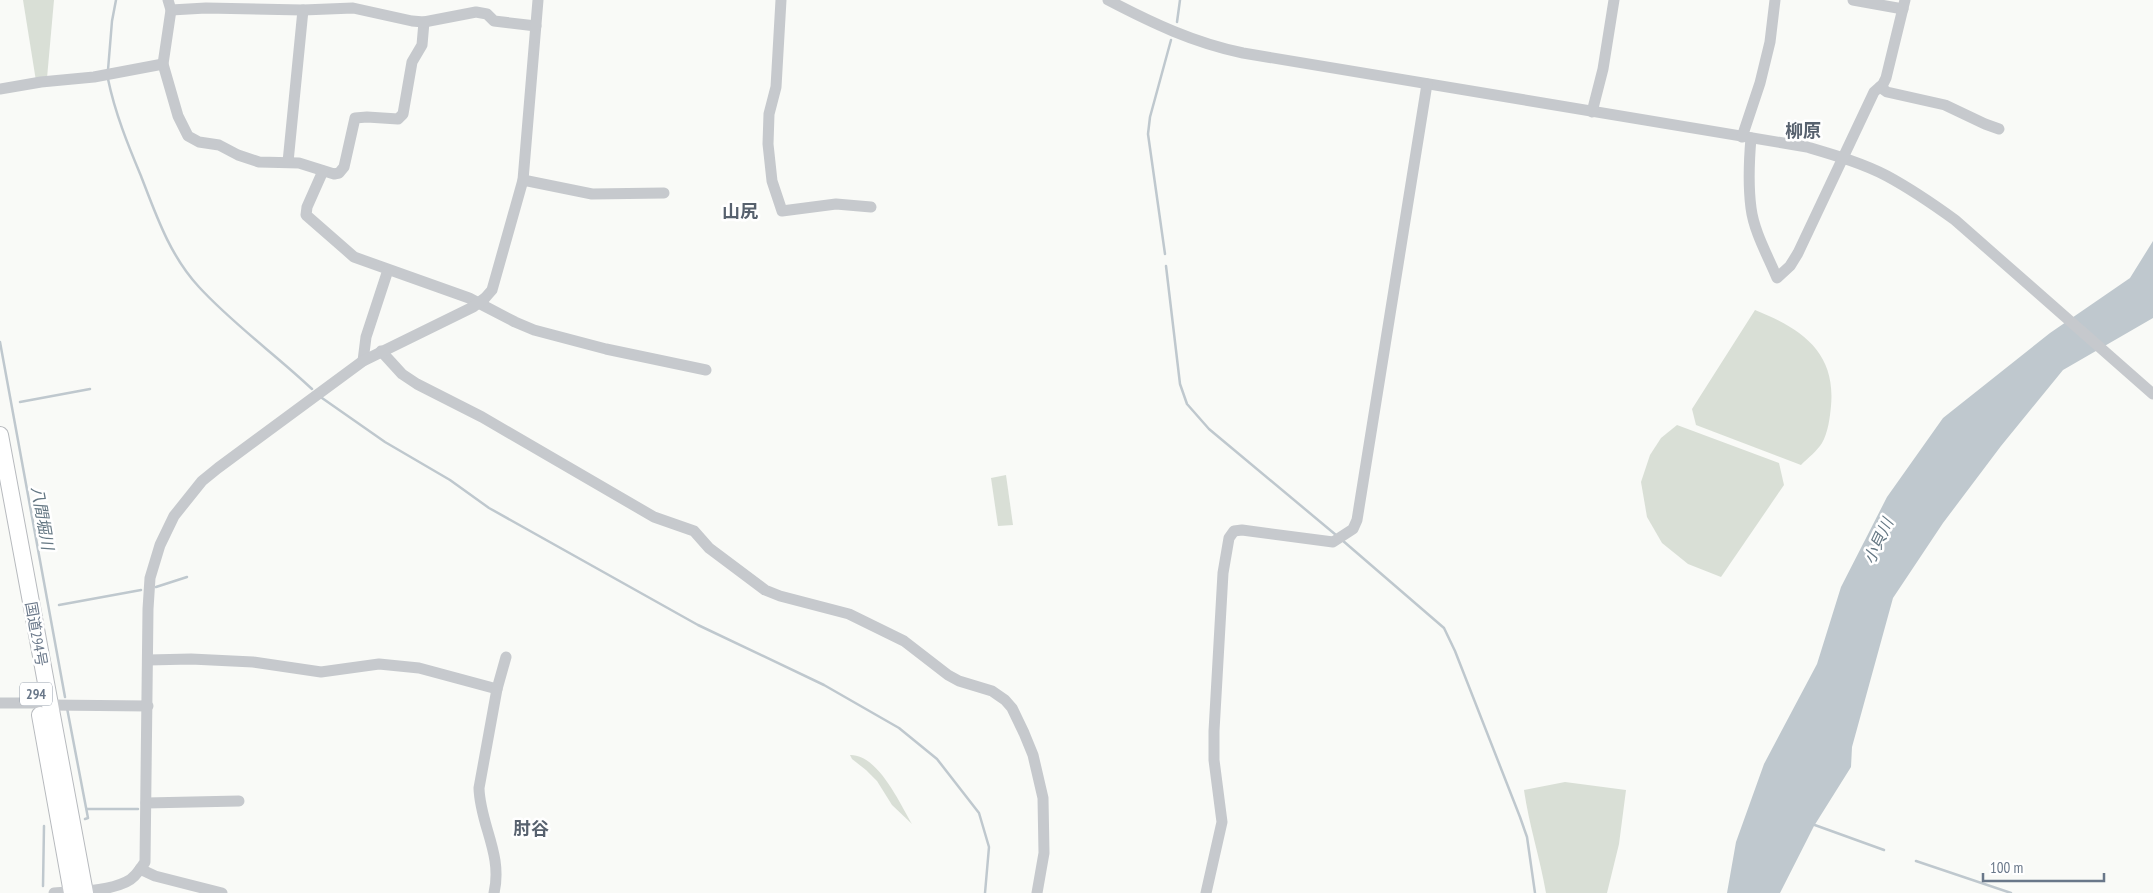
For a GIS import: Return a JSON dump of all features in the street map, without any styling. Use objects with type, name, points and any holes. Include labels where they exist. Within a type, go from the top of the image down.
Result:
[{"type":"highway","name":"国道294号","points":[[0,435],[44,704],[79,892]]},
{"type":"highway","name":"国道294号","points":[[0,496],[44,704]]},
{"type":"street","points":[[54,893],[106,888],[127,882],[140,870],[146,854],[148,609],[150,578],[160,545],[180,508],[202,482],[218,468],[363,361],[479,303],[489,294],[494,284],[523,180],[538,0]]},
{"type":"street","points":[[780,0],[776,87],[769,114],[768,144],[772,181],[782,211],[836,204],[871,207]]},
{"type":"street","points":[[1108,0],[1168,30],[1227,50],[1807,147],[1844,158],[1885,175],[1920,195],[1955,220],[2153,394]]},
{"type":"street","points":[[1592,112],[1603,69],[1614,0]]},
{"type":"street","points":[[1776,0],[1770,42],[1747,137],[1751,209],[1756,228],[1778,278],[1790,266],[1798,253],[1874,92],[1886,78],[1904,5],[1853,0]]},
{"type":"street","points":[[424,22],[422,45],[412,62],[409,86],[401,118],[367,116],[355,118],[344,167],[339,173],[288,162],[259,162],[219,145],[192,139],[185,133],[178,116],[163,64],[170,5],[206,8],[353,8],[424,22],[476,12],[486,14],[494,20],[536,26]]},
{"type":"street","points":[[288,162],[301,7]]},
{"type":"street","points":[[0,89],[46,81],[94,77],[163,64]]},
{"type":"street","points":[[1206,893],[1222,822],[1214,760],[1214,738],[1223,579],[1229,538],[1234,531],[1242,530],[1333,542],[1345,536],[1353,529],[1357,520],[1427,84]]},
{"type":"street","points":[[1880,87],[1886,92],[1945,105],[2000,129]]},
{"type":"street","points":[[323,171],[307,207],[306,215],[350,254],[388,270],[469,298],[534,330],[606,350],[706,370]]},
{"type":"street","points":[[523,180],[592,194],[664,194]]},
{"type":"street","points":[[363,361],[366,337],[388,270]]},
{"type":"street","points":[[381,351],[402,374],[417,384],[482,417],[654,517],[694,531],[709,548],[765,590],[780,596],[849,614],[904,641],[959,682],[992,691],[999,695],[1012,708],[1024,733],[1041,784],[1045,819],[1044,851],[1037,893]]},
{"type":"street","points":[[494,893],[497,878],[496,860],[479,803],[479,788],[497,689],[506,657]]},
{"type":"street","points":[[148,660],[191,659],[253,662],[321,672],[379,664],[411,667],[497,689]]},
{"type":"street","points":[[0,704],[148,706]]},
{"type":"street","points":[[146,803],[240,802]]},
{"type":"street","points":[[140,870],[222,893]]},
{"type":"shaded area","points":[[23,0],[54,0],[47,78],[36,81]]},
{"type":"shaded area","points":[[1755,310],[1787,325],[1800,334],[1812,344],[1828,370],[1831,387],[1831,406],[1827,430],[1820,446],[1801,465],[1696,425],[1692,409]]},
{"type":"shaded area","points":[[1677,425],[1779,463],[1784,485],[1721,577],[1688,564],[1662,543],[1647,517],[1641,482],[1650,455],[1661,438]]},
{"type":"shaded area","points":[[1006,475],[1013,525],[998,526],[991,478]]},
{"type":"shaded area","points":[[850,755],[860,757],[879,771],[912,824],[892,805],[877,781]]},
{"type":"shaded area","points":[[1565,782],[1626,790],[1619,844],[1607,893],[1546,893],[1524,790]]},
{"type":"water","name":"小貝川","points":[[2153,241],[2153,318],[2063,370],[2001,446],[1943,523],[1893,598],[1852,747],[1851,767],[1814,826],[1780,893],[1727,893],[1736,842],[1764,764],[1817,664],[1841,587],[1887,497],[1943,418],[2050,333],[2130,278]]},
{"type":"waterway","points":[[108,70],[112,21],[116,0]]},
{"type":"waterway","points":[[1177,22],[1180,0]]},
{"type":"waterway","points":[[1165,254],[1148,134],[1150,117],[1171,40]]},
{"type":"waterway","points":[[108,79],[131,153],[158,220],[180,262],[212,301],[312,389]]},
{"type":"waterway","points":[[1166,266],[1180,384],[1187,404],[1209,429],[1336,535]]},
{"type":"waterway","name":"八間堀川","points":[[0,342],[65,697]]},
{"type":"waterway","points":[[20,402],[90,389]]},
{"type":"waterway","points":[[322,398],[385,442],[450,480],[489,508],[698,625],[824,685],[899,728],[937,759],[979,813],[989,847],[985,893]]},
{"type":"waterway","points":[[1342,540],[1444,628],[1455,651],[1527,837],[1535,893]]},
{"type":"waterway","points":[[156,587],[187,577]]},
{"type":"waterway","points":[[59,605],[141,590]]},
{"type":"waterway","name":"八間堀川","points":[[67,708],[88,818],[85,819]]},
{"type":"waterway","points":[[87,809],[138,809]]},
{"type":"waterway","points":[[1812,824],[1884,850]]},
{"type":"waterway","name":"八間堀川","points":[[43,886],[44,826]]},
{"type":"waterway","points":[[1916,861],[2011,893]]},
{"type":"district","name":"柳原","points":[[1803,131]]},
{"type":"district","name":"山尻","points":[[740,212]]},
{"type":"district","name":"肘谷","points":[[531,829]]}]
